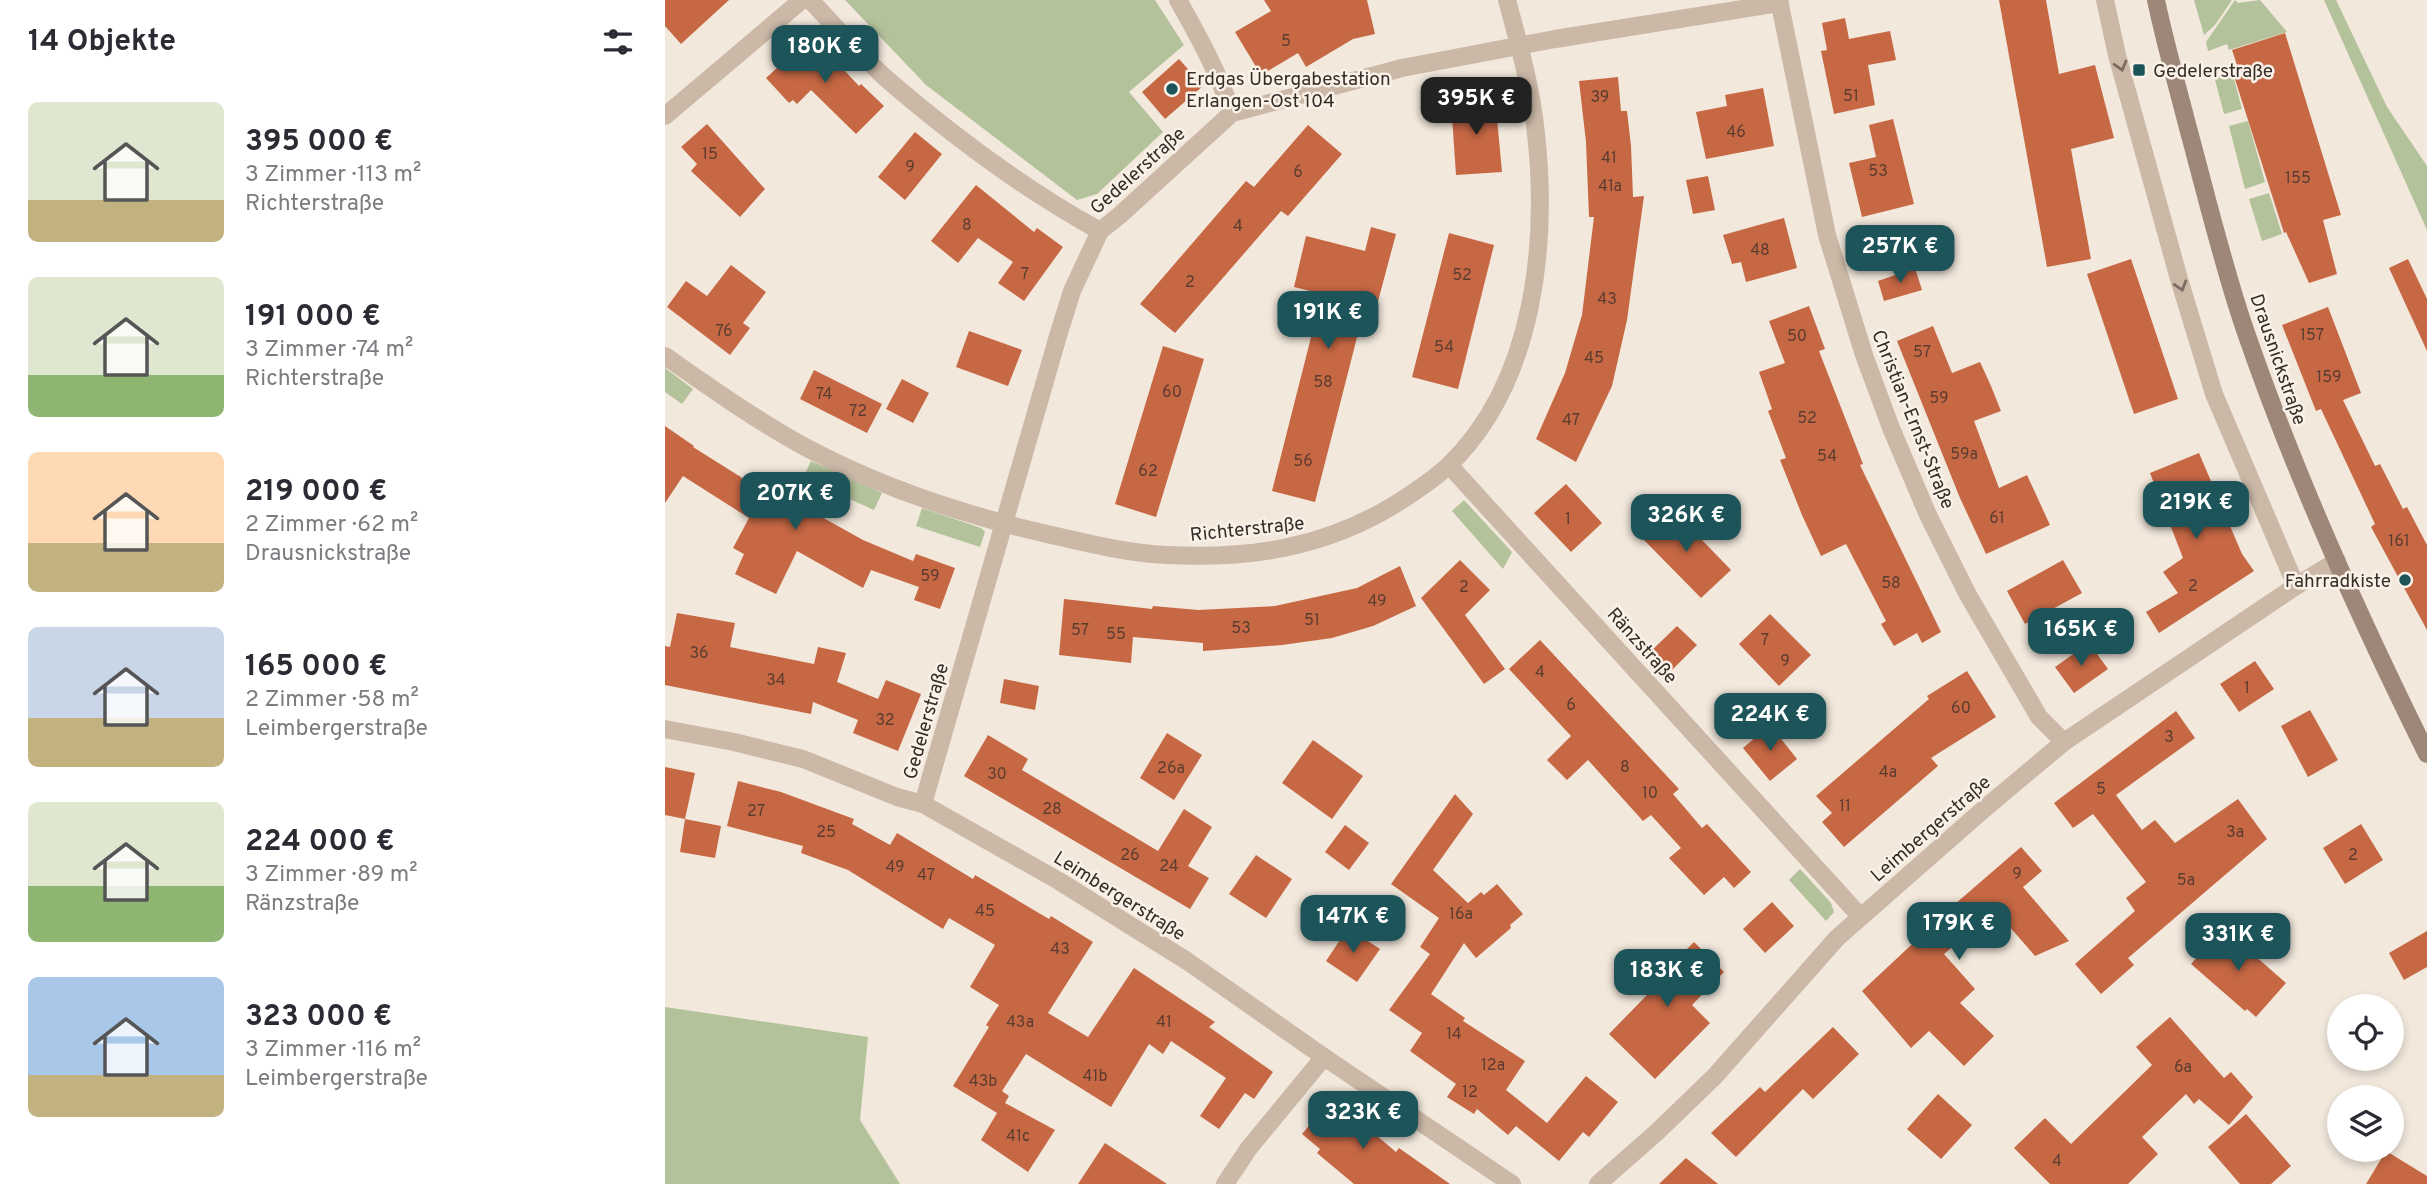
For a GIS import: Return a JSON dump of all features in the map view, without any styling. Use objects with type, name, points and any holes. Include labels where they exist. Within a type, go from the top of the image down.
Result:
[{"type":"main road","name":"Drausnickstraße","points":[[2156,0],[2205,191],[2243,324],[2294,461],[2337,561],[2427,754]]},
{"type":"street","points":[[665,116],[802,0]]},
{"type":"street","points":[[810,0],[888,80],[993,163],[1064,211],[1100,231]]},
{"type":"street","points":[[1178,0],[1205,46],[1232,113]]},
{"type":"street","name":"Richterstraße","points":[[665,356],[740,408],[806,447],[895,488],[950,509],[1004,524],[1093,545],[1164,555],[1216,556],[1283,548],[1321,540],[1356,526],[1422,486],[1449,465],[1483,423],[1513,367],[1523,337],[1536,266],[1539,204],[1535,124],[1520,46],[1507,0]]},
{"type":"street","points":[[2105,0],[2117,55],[2214,394],[2296,586]]},
{"type":"street","name":"Gedelerstraße","points":[[923,804],[1072,291],[1100,231],[1232,113],[1402,68],[1780,1]]},
{"type":"street","name":"Christian-Ernst-Straße","points":[[1780,1],[1827,235],[1864,355],[1891,428],[1928,515],[1968,595],[2039,717],[2064,742]]},
{"type":"street","name":"Ränzstraße","points":[[1449,465],[1860,916]]},
{"type":"street","name":"Leimbergerstraße","points":[[1598,1184],[1715,1076],[1837,938],[1860,916],[2064,742],[2337,561]]},
{"type":"street","name":"Leimbergerstraße","points":[[665,729],[803,759],[897,797],[923,804],[1059,881],[1168,948],[1512,1184]]},
{"type":"street","points":[[1226,1184],[1249,1148],[1324,1057]]},
{"type":"green space","points":[[845,0],[1155,0],[1184,45],[1129,92],[1163,132],[1097,194],[1077,200],[926,85]]},
{"type":"green space","points":[[2194,0],[2232,0],[2215,25],[2204,35]]},
{"type":"green space","points":[[2235,0],[2238,3],[2260,0],[2287,32],[2229,50],[2227,44],[2208,51],[2206,42]]},
{"type":"green space","points":[[2324,0],[2336,0],[2387,107],[2427,166],[2427,230]]},
{"type":"green space","points":[[2232,72],[2242,109],[2224,114],[2214,76]]},
{"type":"green space","points":[[2248,121],[2265,182],[2245,189],[2229,126]]},
{"type":"green space","points":[[2269,193],[2282,234],[2262,241],[2249,199]]},
{"type":"green space","points":[[665,368],[693,389],[682,404],[665,392]]},
{"type":"green space","points":[[811,461],[882,493],[874,510],[803,478]]},
{"type":"green space","points":[[1464,500],[1512,552],[1503,569],[1452,511]]},
{"type":"green space","points":[[922,508],[981,528],[985,532],[980,547],[916,526]]},
{"type":"green space","points":[[1800,869],[1831,903],[1834,912],[1826,921],[1789,880]]},
{"type":"green space","points":[[665,1007],[868,1037],[860,1120],[900,1184],[665,1184]]},
{"type":"building","points":[[665,0],[729,0],[681,44],[665,26]]},
{"type":"building","points":[[1264,0],[1367,0],[1375,34],[1353,39],[1306,67],[1298,53],[1261,75],[1235,32],[1271,11]]},
{"type":"building","points":[[1999,0],[2046,0],[2059,74],[2095,65],[2114,138],[2071,149],[2091,259],[2047,267]]},
{"type":"building","points":[[1845,18],[1849,39],[1890,31],[1896,60],[1868,65],[1875,105],[1834,114],[1821,51],[1827,50],[1822,23]]},
{"type":"building","points":[[2285,33],[2341,215],[2323,220],[2337,274],[2309,283],[2286,232],[2284,233],[2233,73],[2239,71],[2232,50]]},
{"type":"building","points":[[812,36],[859,86],[861,84],[884,106],[856,134],[811,90],[797,104],[793,100],[789,103],[766,78]]},
{"type":"building","name":"Erdgas Übergabestation Erlangen-Ost 104","points":[[1179,59],[1203,86],[1165,119],[1142,92]]},
{"type":"building","points":[[1618,77],[1621,111],[1627,111],[1633,197],[1644,196],[1627,320],[1612,386],[1576,462],[1536,439],[1565,373],[1582,315],[1594,217],[1589,217],[1586,142],[1579,81]]},
{"type":"building","points":[[1763,88],[1774,146],[1706,159],[1696,112],[1727,106],[1725,95]]},
{"type":"building","points":[[1495,97],[1502,172],[1456,175],[1451,101]]},
{"type":"building","points":[[1893,119],[1914,204],[1862,217],[1849,163],[1876,157],[1869,125]]},
{"type":"building","points":[[707,124],[765,189],[740,217],[691,171],[697,164],[681,147]]},
{"type":"building","points":[[1308,125],[1342,154],[1288,216],[1281,211],[1175,333],[1140,304],[1246,181],[1254,187]]},
{"type":"building","points":[[915,132],[942,154],[905,200],[878,177]]},
{"type":"building","points":[[1708,176],[1715,210],[1693,214],[1686,180]]},
{"type":"building","points":[[976,185],[1034,232],[1037,228],[1063,247],[1024,301],[998,283],[1013,262],[978,238],[958,263],[931,241]]},
{"type":"building","points":[[1784,218],[1797,268],[1746,282],[1741,262],[1732,264],[1723,235]]},
{"type":"building","points":[[1371,227],[1396,234],[1377,305],[1366,302],[1315,502],[1272,491],[1322,294],[1294,287],[1306,236],[1365,251]]},
{"type":"building","points":[[1449,233],[1494,245],[1458,389],[1412,377]]},
{"type":"building","points":[[2131,259],[2178,399],[2134,414],[2087,274]]},
{"type":"building","points":[[2408,259],[2427,299],[2427,351],[2389,268]]},
{"type":"building","points":[[731,265],[766,292],[743,323],[750,328],[730,355],[667,307],[686,281],[707,296]]},
{"type":"building","points":[[1915,268],[1922,290],[1884,301],[1878,281]]},
{"type":"building","points":[[1809,306],[1825,349],[1819,351],[1863,464],[1860,465],[1941,632],[1922,643],[1917,633],[1894,646],[1881,624],[1886,621],[1846,544],[1821,556],[1780,460],[1786,458],[1768,411],[1772,409],[1759,372],[1785,363],[1769,321]]},
{"type":"building","points":[[2328,307],[2361,393],[2343,400],[2375,466],[2380,464],[2403,509],[2407,507],[2427,545],[2427,630],[2371,527],[2375,524],[2321,409],[2316,411],[2282,325]]},
{"type":"building","points":[[1933,326],[1952,373],[1980,362],[1991,386],[2001,411],[1974,421],[1999,488],[2027,475],[2050,525],[1986,554],[1960,498],[1897,341]]},
{"type":"building","points":[[969,331],[1022,350],[1008,386],[956,367]]},
{"type":"building","points":[[1163,346],[1204,359],[1156,517],[1115,504]]},
{"type":"building","points":[[814,370],[882,404],[867,433],[800,399]]},
{"type":"building","points":[[902,379],[929,393],[913,423],[886,409]]},
{"type":"building","points":[[665,426],[763,491],[766,486],[863,540],[913,561],[916,554],[955,568],[940,609],[914,600],[919,587],[871,570],[863,588],[797,551],[776,594],[735,574],[744,554],[733,548],[749,518],[683,476],[665,503]]},
{"type":"building","points":[[2199,453],[2242,554],[2254,571],[2159,633],[2146,612],[2178,593],[2163,572],[2183,558],[2150,473]]},
{"type":"building","points":[[1566,484],[1602,523],[1571,552],[1534,513]]},
{"type":"building","points":[[1672,509],[1731,570],[1701,598],[1642,538]]},
{"type":"building","points":[[1460,560],[1490,590],[1465,615],[1505,669],[1484,684],[1421,598]]},
{"type":"building","points":[[2063,560],[2082,593],[2025,624],[2007,591]]},
{"type":"building","points":[[1400,566],[1416,606],[1373,626],[1332,638],[1203,651],[1203,643],[1133,637],[1131,663],[1059,655],[1064,599],[1152,609],[1153,606],[1198,610],[1275,606],[1357,588]]},
{"type":"building","points":[[677,613],[735,623],[730,647],[814,664],[818,647],[846,653],[837,682],[878,699],[886,680],[921,694],[898,751],[853,733],[858,720],[813,702],[811,714],[665,685],[665,646],[670,647]]},
{"type":"building","points":[[1770,614],[1811,655],[1779,686],[1739,644]]},
{"type":"building","points":[[1677,626],[1697,645],[1670,672],[1650,652]]},
{"type":"building","points":[[1540,640],[1679,789],[1673,794],[1702,828],[1707,824],[1751,872],[1734,888],[1724,877],[1704,895],[1669,858],[1681,848],[1651,815],[1643,821],[1588,760],[1567,780],[1547,760],[1571,736],[1509,669]]},
{"type":"building","points":[[2089,643],[2108,669],[2074,693],[2055,667]]},
{"type":"building","points":[[2255,661],[2274,689],[2239,712],[2220,684]]},
{"type":"building","points":[[1967,671],[1996,717],[1931,758],[1938,766],[1844,847],[1822,822],[1832,813],[1816,796],[1929,699],[1927,696]]},
{"type":"building","points":[[1004,679],[1039,686],[1035,710],[1000,703]]},
{"type":"building","points":[[2310,710],[2338,760],[2308,777],[2281,726]]},
{"type":"building","points":[[2176,711],[2195,738],[2116,795],[2142,830],[2155,820],[2175,843],[2238,799],[2267,839],[2128,958],[2134,965],[2101,994],[2075,964],[2135,911],[2126,898],[2146,882],[2093,814],[2073,828],[2054,803]]},
{"type":"building","points":[[1770,725],[1797,759],[1770,781],[1743,748]]},
{"type":"building","points":[[1167,733],[1202,755],[1174,800],[1140,778]]},
{"type":"building","points":[[988,735],[1028,759],[1022,770],[1158,851],[1184,809],[1212,827],[1188,866],[1209,878],[1190,909],[964,776]]},
{"type":"building","points":[[1313,740],[1363,776],[1332,819],[1282,783]]},
{"type":"building","points":[[665,767],[695,773],[685,819],[665,815]]},
{"type":"building","points":[[738,781],[781,792],[854,819],[852,824],[890,845],[897,833],[973,879],[975,875],[1093,942],[1048,1013],[1088,1037],[1134,968],[1215,1022],[1209,1027],[1273,1072],[1254,1099],[1245,1093],[1219,1129],[1200,1116],[1226,1078],[1171,1041],[1163,1054],[1149,1044],[1111,1107],[1026,1054],[1002,1091],[1009,1096],[1005,1103],[1055,1130],[1028,1172],[981,1140],[997,1113],[953,1086],[989,1027],[986,1025],[999,1005],[970,987],[995,945],[949,918],[943,929],[848,870],[801,853],[803,846],[727,826]]},
{"type":"building","points":[[1455,794],[1473,814],[1433,870],[1468,903],[1497,884],[1523,914],[1476,958],[1464,943],[1431,994],[1465,1018],[1463,1021],[1525,1061],[1506,1090],[1547,1123],[1586,1076],[1618,1102],[1589,1137],[1583,1132],[1559,1161],[1516,1126],[1508,1135],[1477,1109],[1474,1114],[1447,1097],[1456,1084],[1410,1051],[1422,1033],[1389,1010],[1430,954],[1420,947],[1439,918],[1391,884]]},
{"type":"building","points":[[685,819],[721,826],[715,858],[680,852]]},
{"type":"building","points":[[2361,824],[2383,860],[2345,884],[2323,848]]},
{"type":"building","points":[[1345,825],[1369,843],[1349,870],[1325,852]]},
{"type":"building","points":[[2021,847],[2042,871],[2023,887],[2069,941],[2035,956],[1995,910],[1944,954],[1975,989],[1960,1003],[1994,1036],[1964,1066],[1929,1031],[1911,1048],[1862,991]]},
{"type":"building","points":[[1256,855],[1292,879],[1266,918],[1229,894]]},
{"type":"building","points":[[1772,902],[1794,926],[1765,953],[1743,929]]},
{"type":"building","points":[[1348,928],[1380,949],[1357,982],[1326,961]]},
{"type":"building","points":[[2223,928],[2286,983],[2256,1017],[2247,1009],[2245,1011],[2191,964]]},
{"type":"building","points":[[2427,931],[2427,967],[2404,980],[2389,953]]},
{"type":"building","points":[[1694,942],[1724,972],[1692,1005],[1710,1023],[1655,1079],[1609,1034],[1647,995],[1630,978],[1655,952],[1670,966]]},
{"type":"building","points":[[2170,1017],[2224,1078],[2231,1072],[2253,1097],[2229,1125],[2199,1099],[2194,1104],[2186,1094],[2142,1137],[2158,1154],[2128,1184],[2050,1184],[2014,1148],[2045,1118],[2071,1144],[2152,1065],[2136,1047]]},
{"type":"building","points":[[1833,1027],[1859,1054],[1813,1099],[1803,1089],[1736,1157],[1711,1133],[1760,1087],[1765,1092]]},
{"type":"building","points":[[1938,1094],[1972,1125],[1941,1159],[1907,1129]]},
{"type":"building","points":[[1332,1098],[1396,1152],[1399,1148],[1450,1184],[1354,1184],[1317,1153],[1320,1149],[1302,1134]]},
{"type":"building","points":[[2246,1114],[2291,1166],[2271,1184],[2240,1184],[2208,1147]]},
{"type":"building","points":[[1105,1143],[1167,1184],[1078,1184]]},
{"type":"building","points":[[1686,1158],[1718,1184],[1659,1184]]},
{"type":"building","points":[[2379,1162],[2404,1162],[2427,1176],[2427,1184],[2366,1184]]},
{"type":"place","name":"Gedelerstraße","points":[[2139,70]]},
{"type":"place","name":"Erdgas Übergabestation Erlangen-Ost 104","points":[[1172,89]]},
{"type":"place","name":"Fahrradkiste","points":[[2405,580]]}]
